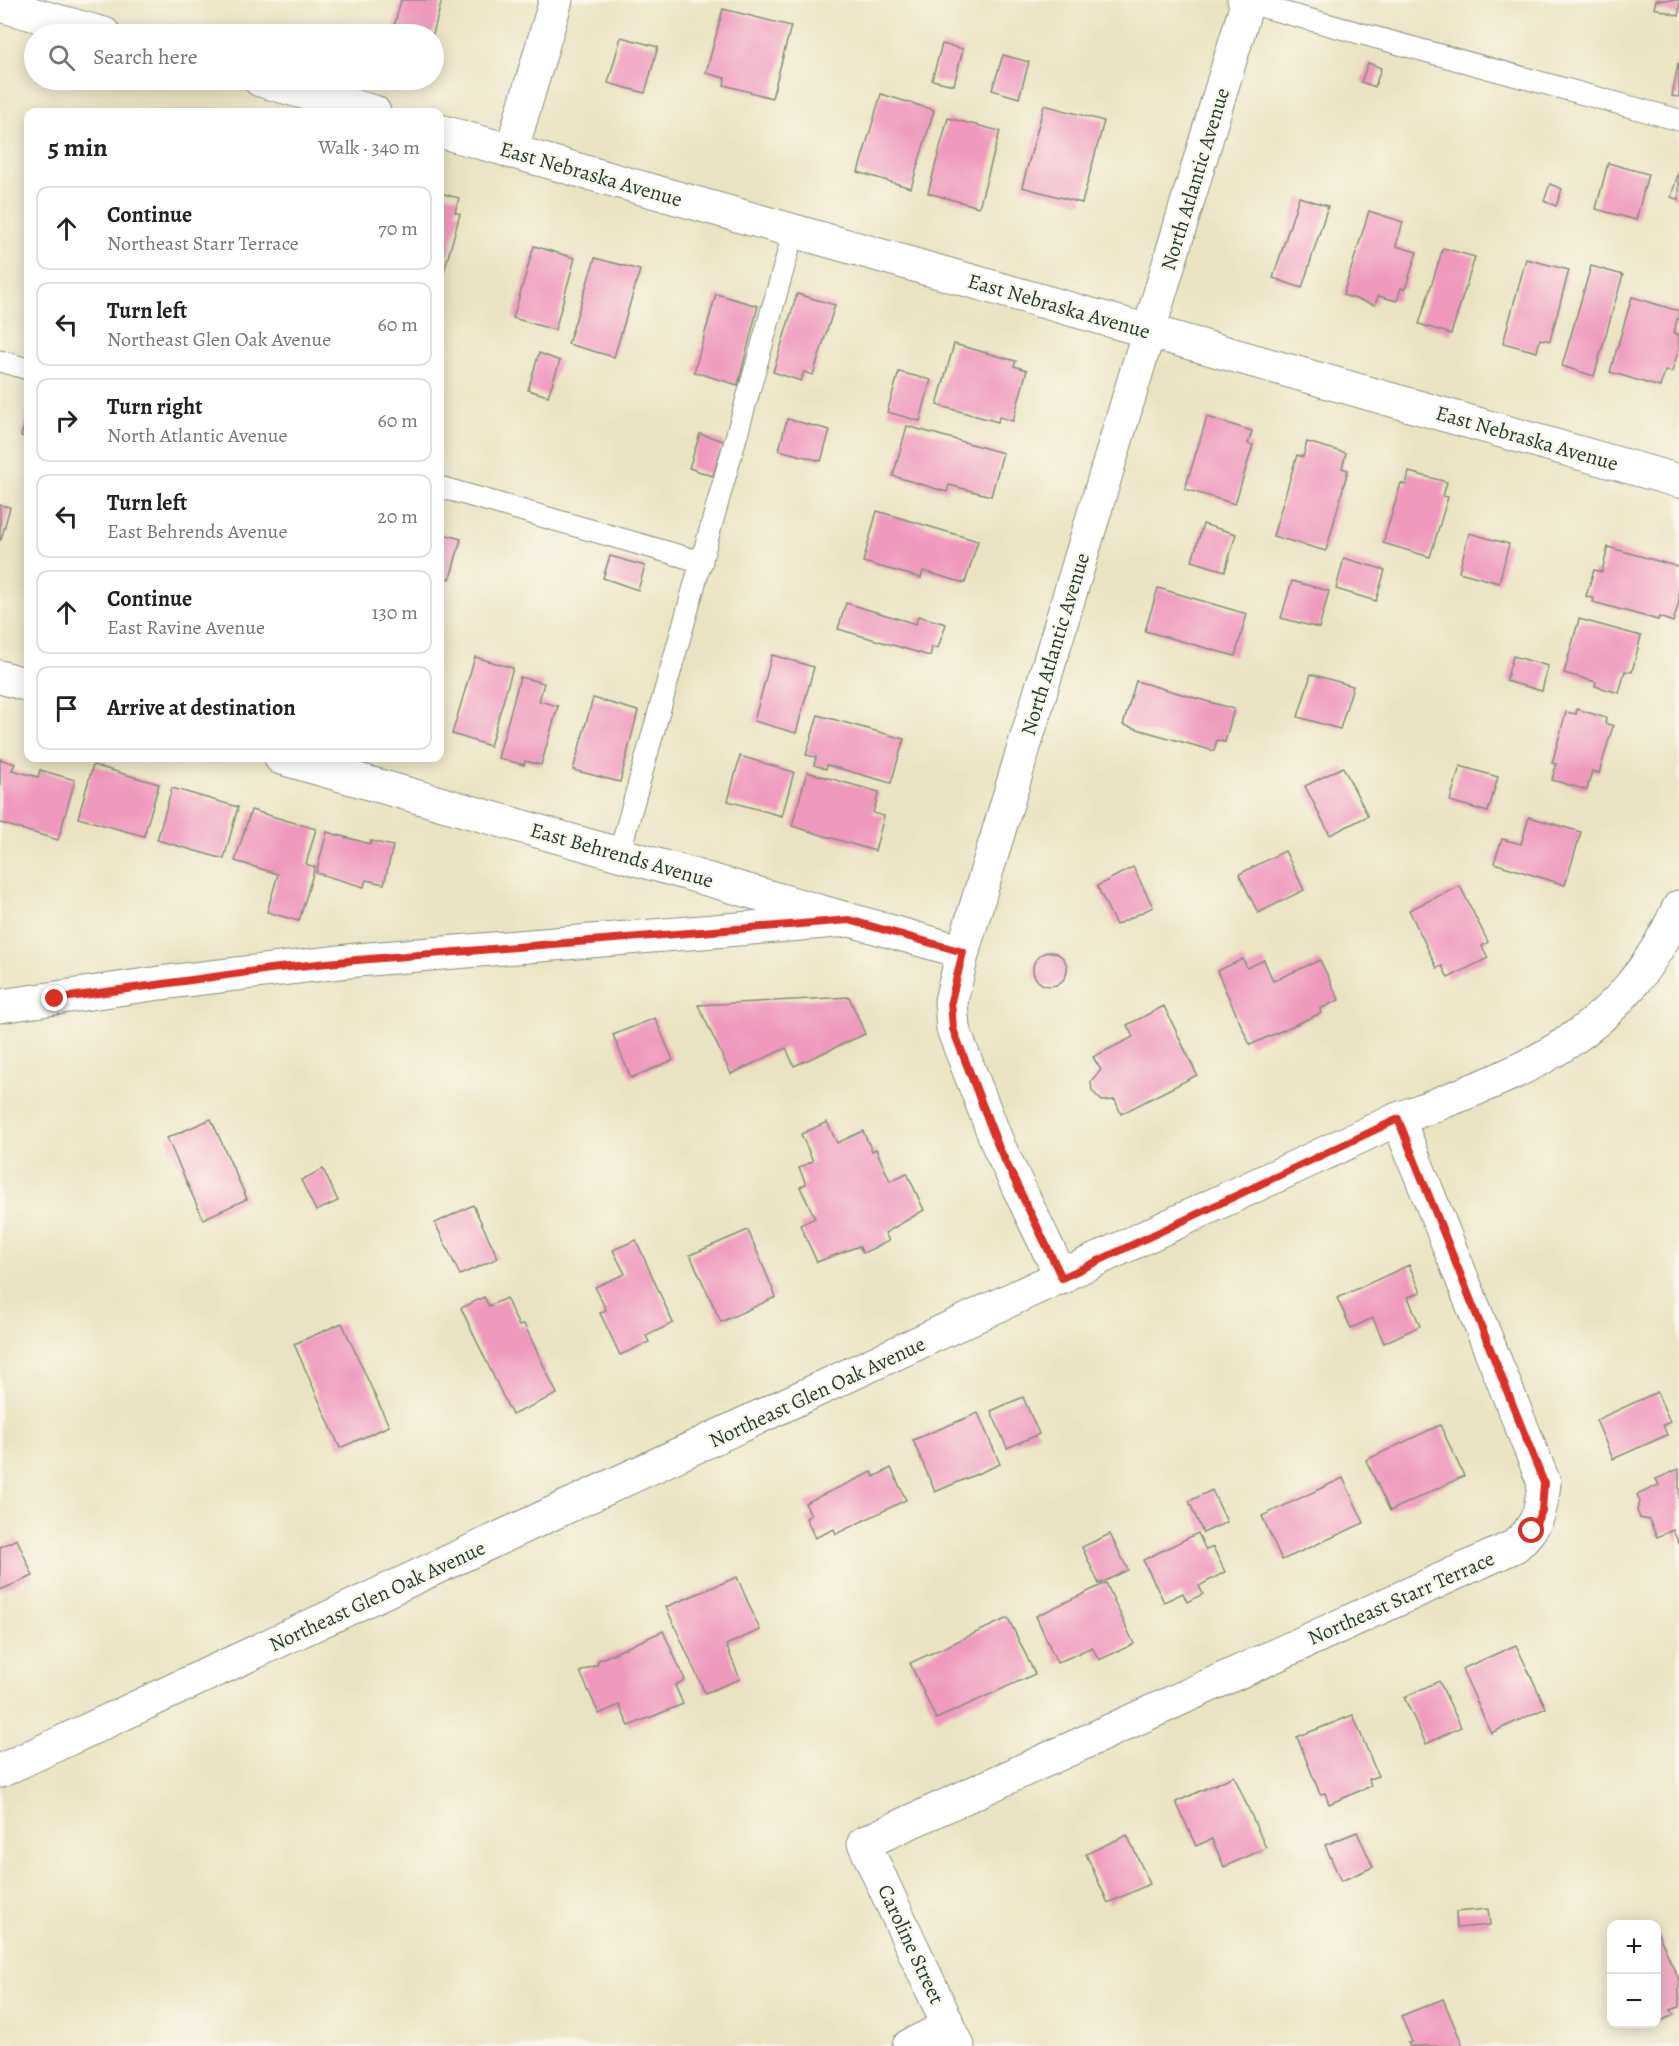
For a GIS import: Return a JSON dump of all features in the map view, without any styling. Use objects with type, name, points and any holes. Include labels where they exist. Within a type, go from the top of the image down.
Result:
[{"type":"street","points":[[512,152],[556,0]]},
{"type":"street","name":"North Atlantic Avenue","points":[[1062,1278],[999,1148],[953,1029],[951,1001],[963,952],[1149,331],[1244,1]]},
{"type":"street","points":[[0,5],[68,24]]},
{"type":"street","points":[[296,90],[360,108]]},
{"type":"street","name":"East Nebraska Avenue","points":[[444,132],[1679,481]]},
{"type":"street","points":[[0,677],[24,684]]},
{"type":"street","name":"East Behrends Avenue","points":[[295,762],[963,952]]},
{"type":"street","name":"Northeast Glen Oak Avenue","points":[[0,1771],[1062,1278],[1398,1119],[1513,1075],[1573,1039],[1624,996],[1646,968],[1679,907]]},
{"type":"street","points":[[0,1006],[113,989],[336,962],[849,920]]},
{"type":"street","name":"Northeast Starr Terrace","points":[[864,1843],[1515,1546],[1532,1531],[1542,1511],[1544,1483],[1398,1119]]},
{"type":"street","name":"Caroline Street","points":[[864,1843],[954,2036]]},
{"type":"street","points":[[909,2046],[954,2036]]},
{"type":"lane","points":[[1244,1],[1679,120]]},
{"type":"lane","points":[[619,854],[794,231]]},
{"type":"lane","points":[[0,361],[24,368]]},
{"type":"lane","points":[[444,488],[702,562]]},
{"type":"building","points":[[401,0],[442,0],[436,24],[395,24]]},
{"type":"building","points":[[1656,0],[1679,0],[1679,16],[1654,8]]},
{"type":"building","points":[[723,9],[791,26],[772,98],[724,85],[725,78],[706,73]]},
{"type":"building","points":[[621,37],[658,47],[645,93],[608,83]]},
{"type":"building","points":[[942,44],[963,49],[954,85],[932,80]]},
{"type":"building","points":[[1003,55],[1029,62],[1019,98],[992,90]]},
{"type":"building","points":[[1368,63],[1381,68],[1375,87],[1361,82]]},
{"type":"building","points":[[1679,64],[1679,97],[1672,96]]},
{"type":"building","points":[[881,94],[934,110],[911,188],[858,172]]},
{"type":"building","points":[[1044,105],[1104,121],[1082,203],[1022,187]]},
{"type":"building","points":[[948,118],[1000,131],[979,207],[928,193]]},
{"type":"building","points":[[1608,163],[1648,174],[1636,220],[1596,209]]},
{"type":"building","points":[[1679,171],[1679,200],[1671,197]]},
{"type":"building","points":[[1550,184],[1562,189],[1556,206],[1544,201]]},
{"type":"building","points":[[444,194],[459,198],[455,212],[460,214],[444,272]]},
{"type":"building","points":[[1299,197],[1328,206],[1302,288],[1273,278]]},
{"type":"building","points":[[1369,211],[1403,222],[1396,246],[1417,252],[1405,289],[1401,288],[1397,301],[1378,296],[1375,305],[1343,295]]},
{"type":"building","points":[[534,246],[575,258],[555,330],[513,318]]},
{"type":"building","points":[[1443,248],[1475,257],[1451,334],[1419,324]]},
{"type":"building","points":[[595,258],[640,270],[614,357],[568,344]]},
{"type":"building","points":[[1526,259],[1569,270],[1550,341],[1540,339],[1537,352],[1503,343]]},
{"type":"building","points":[[1591,266],[1623,275],[1594,376],[1562,366]]},
{"type":"building","points":[[716,294],[758,306],[738,385],[694,372]]},
{"type":"building","points":[[797,294],[835,305],[813,375],[804,372],[801,381],[773,372]]},
{"type":"building","points":[[1632,297],[1679,311],[1674,333],[1679,335],[1679,348],[1672,372],[1665,371],[1660,387],[1610,372]]},
{"type":"building","points":[[954,344],[1016,361],[1014,366],[1027,370],[1013,421],[999,417],[998,422],[937,405]]},
{"type":"building","points":[[539,353],[560,361],[548,396],[528,390]]},
{"type":"building","points":[[899,372],[931,380],[920,421],[887,412]]},
{"type":"building","points":[[1207,417],[1252,431],[1248,444],[1253,445],[1235,504],[1185,489]]},
{"type":"building","points":[[787,419],[830,430],[821,461],[779,450]]},
{"type":"building","points":[[907,426],[1003,453],[991,496],[949,485],[947,492],[893,476]]},
{"type":"building","points":[[700,434],[724,441],[713,476],[689,468]]},
{"type":"building","points":[[1307,442],[1346,453],[1342,468],[1348,470],[1326,551],[1273,536],[1297,455],[1303,457]]},
{"type":"building","points":[[1409,472],[1447,482],[1443,496],[1448,497],[1430,557],[1383,543],[1401,483],[1406,485]]},
{"type":"building","points":[[0,505],[10,507],[1,540],[0,540]]},
{"type":"building","points":[[877,511],[978,541],[965,583],[923,571],[921,578],[863,562]]},
{"type":"building","points":[[1203,524],[1236,534],[1225,571],[1192,561]]},
{"type":"building","points":[[1469,533],[1509,544],[1499,583],[1459,572]]},
{"type":"building","points":[[444,534],[461,539],[450,579],[444,577]]},
{"type":"building","points":[[1608,547],[1679,567],[1679,602],[1673,622],[1593,602],[1594,599],[1586,596],[1594,570],[1602,572]]},
{"type":"building","points":[[610,556],[645,566],[638,590],[603,578]]},
{"type":"building","points":[[1344,558],[1385,570],[1376,601],[1336,589]]},
{"type":"building","points":[[1292,581],[1329,591],[1319,628],[1281,618]]},
{"type":"building","points":[[1158,588],[1247,614],[1235,656],[1145,631]]},
{"type":"building","points":[[846,603],[916,624],[918,616],[946,624],[938,648],[932,647],[930,656],[838,629]]},
{"type":"building","points":[[1579,619],[1641,636],[1632,672],[1625,671],[1619,693],[1595,686],[1596,682],[1564,673]]},
{"type":"building","points":[[772,655],[814,667],[796,733],[754,721]]},
{"type":"building","points":[[1513,656],[1548,666],[1542,691],[1506,681]]},
{"type":"building","points":[[475,657],[513,668],[490,746],[452,734]]},
{"type":"building","points":[[1311,674],[1353,686],[1340,729],[1298,717]]},
{"type":"building","points":[[520,677],[544,683],[539,701],[558,706],[541,765],[525,761],[524,765],[498,758]]},
{"type":"building","points":[[1136,681],[1234,709],[1225,742],[1217,740],[1214,751],[1123,725]]},
{"type":"building","points":[[593,698],[638,711],[620,782],[573,770]]},
{"type":"building","points":[[1577,709],[1606,718],[1605,723],[1613,726],[1599,773],[1592,771],[1587,790],[1552,780],[1556,764],[1552,763],[1566,712],[1576,714]]},
{"type":"building","points":[[818,715],[904,739],[891,783],[827,765],[826,769],[814,765],[816,757],[806,755]]},
{"type":"building","points":[[740,756],[794,772],[782,816],[728,801]]},
{"type":"building","points":[[0,759],[15,764],[12,770],[38,777],[40,770],[75,780],[58,840],[0,823]]},
{"type":"building","points":[[93,765],[159,784],[144,836],[78,818]]},
{"type":"building","points":[[1460,766],[1498,777],[1488,812],[1450,801]]},
{"type":"building","points":[[1343,767],[1368,816],[1330,835],[1305,786]]},
{"type":"building","points":[[807,772],[879,792],[873,813],[884,816],[875,851],[792,826]]},
{"type":"building","points":[[172,788],[238,807],[224,859],[157,840]]},
{"type":"building","points":[[251,810],[316,829],[306,864],[315,867],[299,921],[267,912],[278,874],[235,861]]},
{"type":"building","points":[[1529,817],[1581,832],[1565,885],[1494,863],[1502,839],[1521,844]]},
{"type":"building","points":[[327,832],[370,844],[371,841],[393,846],[384,884],[366,880],[364,887],[316,873]]},
{"type":"building","points":[[1285,851],[1304,890],[1258,913],[1239,874]]},
{"type":"building","points":[[1133,867],[1153,907],[1116,925],[1097,886]]},
{"type":"building","points":[[1460,886],[1488,942],[1482,946],[1488,958],[1448,978],[1442,966],[1437,968],[1409,910]]},
{"type":"building","points":[[1050,952],[1062,957],[1067,969],[1062,981],[1050,986],[1038,981],[1033,969],[1038,957]]},
{"type":"building","points":[[1243,959],[1247,968],[1264,960],[1273,981],[1320,960],[1339,1000],[1320,1009],[1321,1013],[1250,1045],[1217,971]]},
{"type":"building","points":[[849,997],[865,1034],[794,1066],[786,1048],[731,1074],[698,1005]]},
{"type":"building","points":[[1164,1006],[1197,1075],[1121,1114],[1115,1100],[1102,1101],[1092,1091],[1091,1081],[1101,1070],[1093,1057],[1133,1037],[1127,1025]]},
{"type":"building","points":[[655,1018],[673,1060],[631,1078],[613,1035]]},
{"type":"building","points":[[211,1119],[247,1199],[203,1219],[167,1138]]},
{"type":"building","points":[[827,1122],[837,1143],[863,1131],[872,1151],[876,1149],[890,1181],[907,1173],[924,1210],[885,1233],[889,1241],[863,1253],[859,1246],[817,1262],[800,1225],[815,1218],[800,1187],[806,1184],[799,1168],[813,1161],[801,1134]]},
{"type":"building","points":[[323,1169],[338,1201],[316,1211],[301,1180]]},
{"type":"building","points":[[473,1205],[498,1258],[460,1275],[435,1223]]},
{"type":"building","points":[[748,1230],[776,1297],[721,1322],[690,1255]]},
{"type":"building","points":[[636,1240],[673,1323],[646,1336],[649,1342],[620,1355],[600,1313],[606,1310],[595,1287],[625,1274],[613,1250]]},
{"type":"building","points":[[1409,1265],[1421,1292],[1408,1297],[1420,1326],[1384,1343],[1373,1318],[1351,1328],[1337,1298]]},
{"type":"building","points":[[484,1297],[489,1306],[506,1298],[519,1326],[524,1324],[557,1394],[512,1415],[461,1308]]},
{"type":"building","points":[[342,1323],[389,1426],[340,1448],[294,1344]]},
{"type":"building","points":[[1657,1392],[1670,1422],[1663,1425],[1667,1435],[1613,1459],[1596,1420]]},
{"type":"building","points":[[1023,1397],[1039,1434],[1007,1448],[991,1411]]},
{"type":"building","points":[[978,1413],[1000,1464],[935,1492],[913,1440]]},
{"type":"building","points":[[1440,1425],[1464,1476],[1390,1511],[1366,1460]]},
{"type":"building","points":[[891,1468],[906,1500],[836,1534],[834,1529],[815,1538],[806,1518],[811,1515],[805,1503],[872,1472],[874,1477]]},
{"type":"building","points":[[1679,1469],[1679,1544],[1673,1530],[1657,1537],[1649,1520],[1640,1518],[1637,1510],[1640,1502],[1637,1495],[1659,1485],[1656,1479]]},
{"type":"building","points":[[1343,1478],[1364,1523],[1282,1560],[1262,1516]]},
{"type":"building","points":[[1212,1490],[1227,1522],[1203,1533],[1189,1501]]},
{"type":"building","points":[[1198,1533],[1206,1550],[1213,1547],[1225,1572],[1199,1586],[1203,1594],[1187,1602],[1183,1593],[1164,1602],[1143,1560]]},
{"type":"building","points":[[1110,1534],[1128,1570],[1099,1584],[1082,1547]]},
{"type":"building","points":[[17,1539],[33,1576],[0,1590],[0,1547]]},
{"type":"building","points":[[737,1577],[760,1630],[726,1645],[740,1679],[705,1693],[666,1607]]},
{"type":"building","points":[[1106,1583],[1134,1644],[1099,1660],[1092,1647],[1057,1663],[1036,1616]]},
{"type":"building","points":[[1008,1618],[1035,1674],[936,1719],[910,1663]]},
{"type":"building","points":[[663,1631],[685,1680],[675,1685],[683,1704],[629,1726],[619,1705],[599,1714],[580,1672],[598,1664],[597,1661]]},
{"type":"building","points":[[1516,1645],[1546,1708],[1491,1733],[1462,1669]]},
{"type":"building","points":[[1439,1681],[1461,1727],[1426,1744],[1404,1697]]},
{"type":"building","points":[[1353,1715],[1378,1776],[1369,1779],[1371,1786],[1329,1804],[1325,1793],[1320,1794],[1297,1737]]},
{"type":"building","points":[[1234,1776],[1266,1848],[1224,1867],[1212,1839],[1196,1846],[1176,1802]]},
{"type":"building","points":[[1357,1832],[1373,1867],[1341,1881],[1325,1845]]},
{"type":"building","points":[[1127,1835],[1150,1884],[1108,1903],[1086,1854]]},
{"type":"building","points":[[1488,1909],[1490,1925],[1457,1928],[1456,1912]]},
{"type":"building","points":[[1661,1940],[1679,1980],[1679,2007],[1671,2010],[1674,2015],[1661,2021]]},
{"type":"building","points":[[1443,1999],[1463,2046],[1410,2046],[1408,2043],[1412,2042],[1401,2016]]},
{"type":"route","points":[[55,999],[113,989],[357,960],[849,920],[963,952],[951,1001],[953,1029],[999,1148],[1062,1278],[1398,1119],[1544,1483],[1542,1511],[1532,1531]]}]
